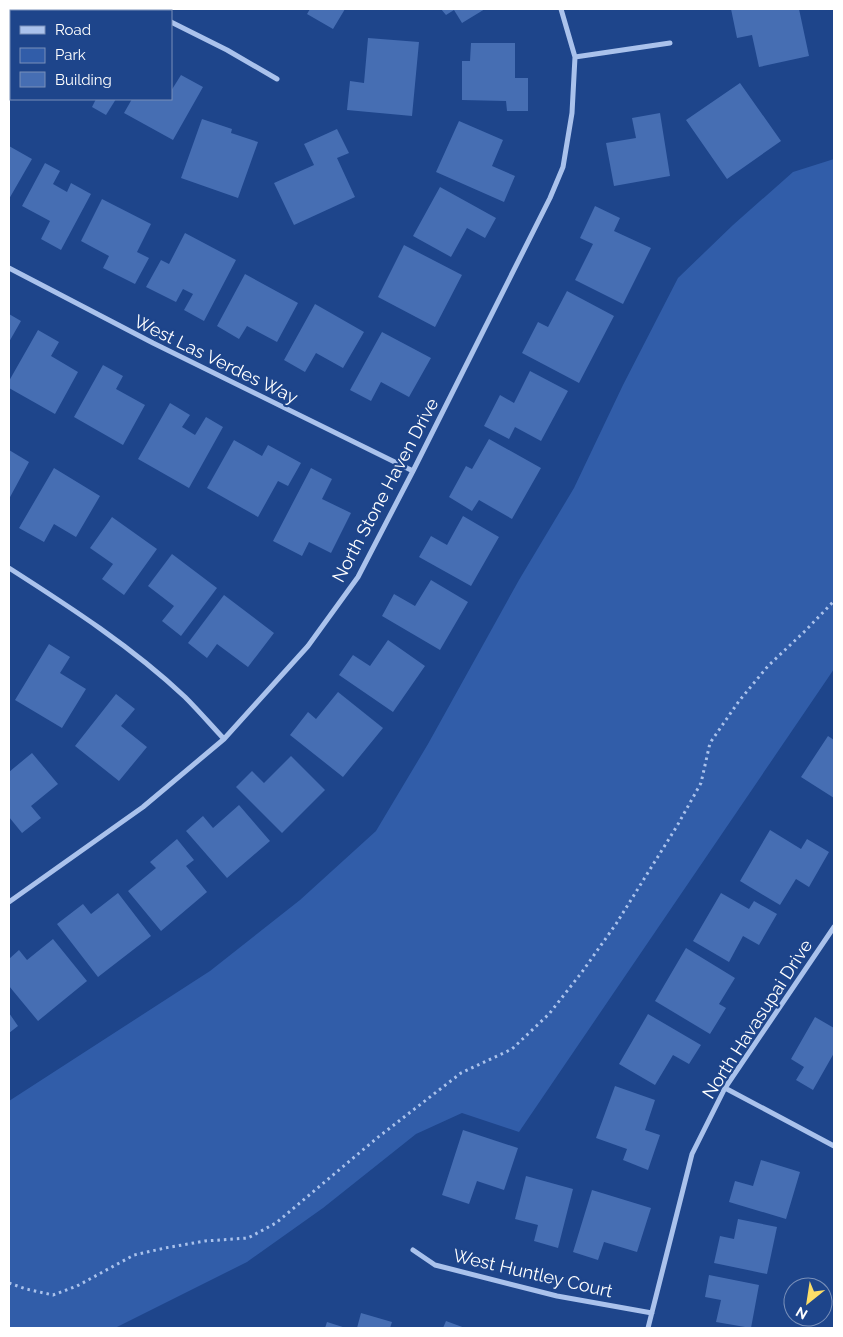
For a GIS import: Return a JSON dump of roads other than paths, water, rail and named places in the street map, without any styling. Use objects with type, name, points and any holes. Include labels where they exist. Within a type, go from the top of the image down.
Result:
[{"type":"street","name":"North Stone Haven Drive","points":[[9,902],[143,806],[224,739],[308,646],[358,577],[550,198],[563,166],[572,113],[575,57],[562,9]]},
{"type":"street","points":[[172,23],[277,79]]},
{"type":"street","points":[[575,57],[670,44]]},
{"type":"street","name":"West Las Verdes Way","points":[[9,268],[153,343],[413,471]]},
{"type":"street","points":[[9,568],[75,610],[132,652],[185,697],[224,739]]},
{"type":"street","name":"North Havasupai Drive","points":[[648,1328],[692,1154],[725,1088],[834,927]]},
{"type":"street","points":[[725,1088],[834,1146]]},
{"type":"street","name":"West Huntley Court","points":[[413,1250],[435,1265],[557,1296],[652,1313]]}]
